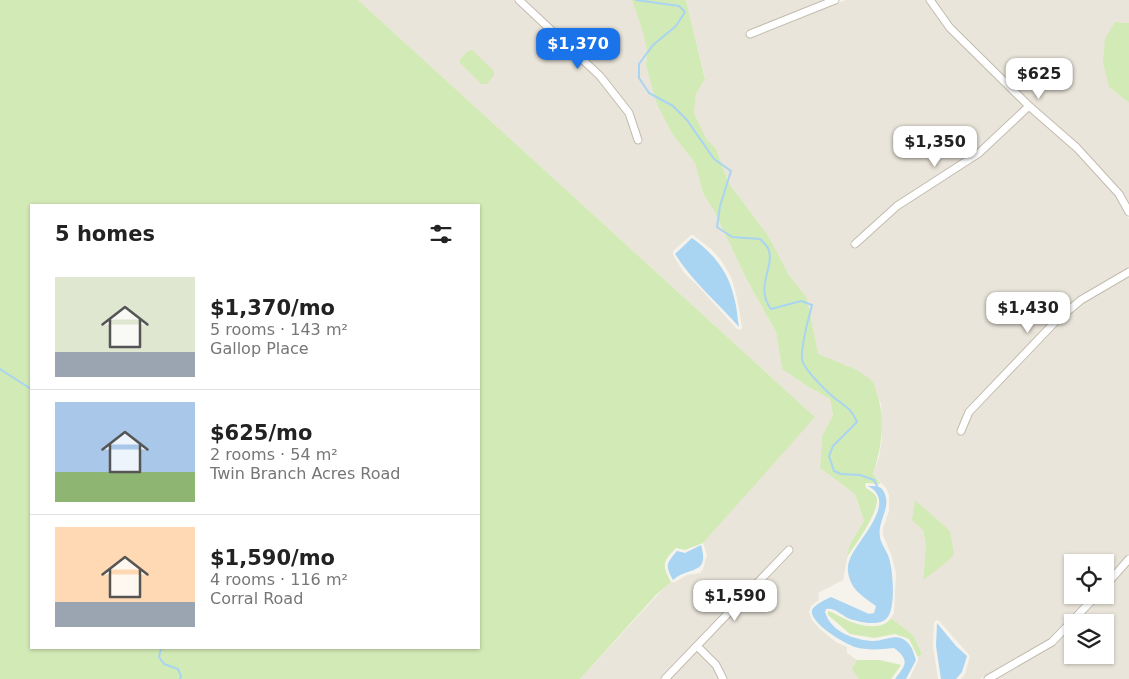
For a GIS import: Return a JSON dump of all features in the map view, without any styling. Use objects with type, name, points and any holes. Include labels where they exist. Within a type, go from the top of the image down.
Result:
[{"type":"street","points":[[519,0],[600,76],[629,113],[638,140]]},
{"type":"street","points":[[750,34],[836,0]]},
{"type":"street","points":[[930,0],[950,28],[1029,106],[1077,148],[1119,194],[1129,212]]},
{"type":"street","points":[[855,244],[897,206],[979,153],[1029,106]]},
{"type":"street","points":[[960,430],[969,412],[1057,320],[1081,300],[1129,272]]},
{"type":"street","points":[[665,679],[789,550]]},
{"type":"street","points":[[1114,576],[1129,559]]},
{"type":"street","points":[[988,679],[1052,642],[1088,604]]},
{"type":"street","points":[[697,646],[716,666],[723,679]]},
{"type":"shaded area","points":[[358,0],[514,0],[597,78],[626,114],[636,144],[643,142],[633,112],[603,74],[524,0],[632,0],[643,33],[647,51],[646,66],[657,105],[673,135],[695,163],[703,193],[776,332],[782,369],[830,399],[833,415],[822,436],[820,468],[855,494],[864,521],[850,544],[843,580],[818,593],[819,600],[811,606],[809,612],[812,620],[820,629],[836,642],[847,647],[847,653],[857,660],[853,669],[859,679],[727,679],[719,664],[702,646],[793,551],[788,545],[660,679],[580,679],[665,587],[671,582],[675,582],[687,575],[700,573],[707,555],[703,543],[814,416]],"holes":[[[693,235],[711,249],[721,260],[731,277],[737,297],[741,330],[737,329],[685,274],[673,255],[673,251]]]},
{"type":"shaded area","points":[[686,0],[825,0],[745,31],[748,38],[846,0],[926,0],[947,30],[1024,105],[976,150],[895,203],[850,243],[855,249],[900,209],[981,156],[1030,110],[1074,151],[1116,196],[1129,219],[1129,268],[1079,297],[1054,317],[967,409],[956,432],[962,435],[973,414],[1060,323],[1083,303],[1129,277],[1129,553],[1114,570],[1114,554],[1064,554],[1064,604],[1083,604],[1074,614],[1064,614],[1064,624],[1049,640],[980,679],[961,679],[965,674],[970,656],[936,620],[934,623],[933,646],[938,679],[909,679],[918,661],[918,657],[922,654],[913,635],[891,618],[894,613],[896,573],[883,535],[883,528],[889,511],[889,495],[886,488],[873,474],[879,457],[882,439],[881,404],[872,381],[849,367],[818,355],[807,298],[789,275],[769,237],[728,182],[716,148],[707,140],[694,113],[696,94],[705,78]],"holes":[[[923,530],[947,562],[923,579],[926,546]]]},
{"type":"shaded area","points":[[934,0],[1129,0],[1129,23],[1115,22],[1109,87],[1129,103],[1129,205],[1079,146],[952,26]]},
{"type":"shaded area","points":[[1129,565],[1129,679],[996,679],[1055,645],[1064,635],[1064,664],[1114,664],[1114,614],[1084,614],[1093,604],[1114,604],[1114,582]]},
{"type":"shaded area","points":[[697,651],[713,667],[719,679],[670,679]]},
{"type":"green space","points":[[0,0],[358,0],[815,417],[703,543],[685,550],[676,548],[671,553],[666,560],[665,567],[671,582],[656,595],[580,679],[0,679]]},
{"type":"green space","points":[[632,0],[686,0],[705,79],[696,94],[694,113],[707,140],[716,148],[728,182],[769,237],[789,275],[807,298],[818,354],[859,372],[872,381],[874,385],[881,411],[882,432],[873,474],[881,484],[865,484],[866,488],[873,492],[876,497],[876,505],[874,513],[847,557],[850,544],[864,521],[855,494],[820,468],[822,436],[833,415],[830,399],[782,369],[776,332],[703,193],[695,163],[673,135],[657,105],[646,66],[647,51],[643,33]]},
{"type":"green space","points":[[1115,22],[1129,23],[1129,103],[1109,87],[1103,63],[1105,39]]},
{"type":"green space","points":[[472,50],[494,71],[494,75],[487,84],[481,84],[460,63],[460,59],[468,51]]},
{"type":"green space","points":[[915,500],[950,531],[954,554],[947,562],[923,580],[926,546],[923,530],[912,520]]},
{"type":"green space","points":[[828,611],[852,622],[870,626],[882,625],[891,618],[913,635],[922,654],[918,657],[909,639],[895,634],[874,638],[850,634],[828,615]]},
{"type":"green space","points":[[857,660],[880,660],[901,665],[891,679],[859,679],[852,669]]},
{"type":"water","points":[[692,238],[713,256],[724,271],[736,304],[739,327],[697,283],[675,254]]},
{"type":"water","points":[[868,486],[881,488],[886,498],[880,531],[881,540],[889,558],[892,571],[893,598],[890,613],[884,621],[869,623],[850,619],[832,609],[826,609],[825,612],[832,625],[851,637],[877,641],[895,637],[907,642],[912,648],[916,660],[906,679],[895,679],[905,663],[902,656],[894,648],[870,649],[850,645],[822,627],[816,621],[812,610],[815,606],[831,597],[869,614],[874,613],[876,606],[855,589],[848,572],[849,562],[854,551],[878,511],[879,501],[876,493]]},
{"type":"water","points":[[701,545],[703,562],[700,566],[673,580],[668,565],[673,555],[677,551],[685,553]]},
{"type":"water","points":[[937,623],[967,656],[962,672],[956,679],[941,679],[936,646]]},
{"type":"waterway","points":[[636,0],[679,6],[685,12],[676,26],[653,45],[639,64],[639,78],[649,93],[673,106],[687,120],[714,159],[731,171],[720,206],[717,227],[732,237],[760,239],[768,248],[770,255],[764,292],[766,301],[771,309],[801,301],[812,305],[805,332],[803,363],[822,387],[849,409],[857,422],[833,446],[829,456],[834,471],[841,474],[860,475],[874,480],[878,488]]},
{"type":"waterway","points":[[0,369],[30,388]]},
{"type":"waterway","points":[[161,649],[159,657],[164,664],[178,669],[181,676],[180,679]]}]
